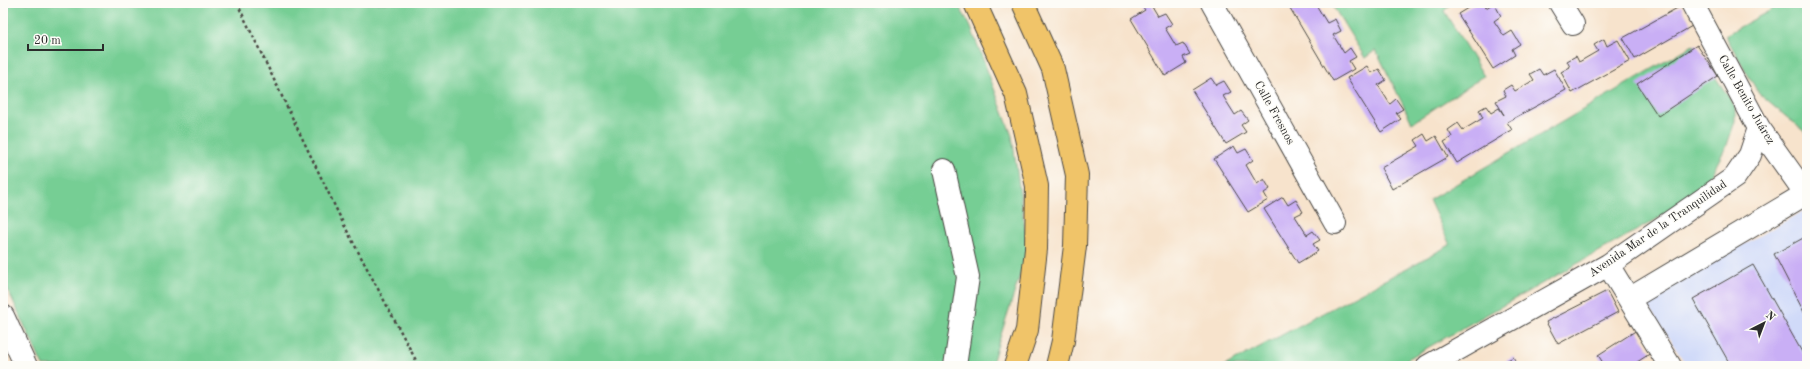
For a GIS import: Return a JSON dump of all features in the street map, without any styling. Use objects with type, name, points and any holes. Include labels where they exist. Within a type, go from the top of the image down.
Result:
[{"type":"main road","points":[[975,3],[1016,94],[1037,186],[1036,249],[1027,330],[1015,366]]},
{"type":"main road","points":[[1023,3],[1053,70],[1077,175],[1075,246],[1063,341],[1057,366]]},
{"type":"street","name":"Calle Fresnos","points":[[1212,3],[1335,223]]},
{"type":"street","points":[[1560,3],[1573,24]]},
{"type":"street","name":"Calle Benito Juárez","points":[[1692,3],[1759,128],[1806,194]]},
{"type":"street","name":"Avenida Mar de la Tranquilidad","points":[[1428,366],[1608,264],[1735,177],[1750,155],[1759,128]]},
{"type":"street","points":[[944,170],[968,277],[955,366]]},
{"type":"street","points":[[1629,299],[1806,194]]},
{"type":"street","points":[[1608,264],[1670,366]]},
{"type":"street","points":[[3,316],[26,366]]},
{"type":"path","points":[[237,3],[344,225],[419,366]]},
{"type":"shaded area","points":[[1807,209],[1807,366],[1687,366],[1644,300]]},
{"type":"green space","points":[[3,3],[957,3],[970,25],[1012,136],[1028,250],[991,366],[43,366],[3,279]]},
{"type":"green space","points":[[1331,3],[1451,3],[1444,11],[1484,76],[1412,123],[1376,50],[1365,58]]},
{"type":"green space","points":[[1784,3],[1807,3],[1807,134],[1759,94],[1725,35]]},
{"type":"green space","points":[[1693,45],[1735,106],[1735,121],[1727,145],[1712,173],[1695,191],[1666,214],[1395,366],[1224,366],[1450,245],[1429,200]]},
{"type":"building","points":[[1140,3],[1157,3],[1152,6],[1158,16],[1165,13],[1172,24],[1165,28],[1176,46],[1183,43],[1190,54],[1183,57],[1186,63],[1165,76],[1131,19],[1145,10]]},
{"type":"building","points":[[1287,3],[1315,3],[1327,23],[1335,19],[1341,31],[1333,35],[1344,53],[1350,48],[1356,57],[1349,61],[1354,69],[1333,81]]},
{"type":"building","points":[[1476,3],[1482,3],[1486,8],[1494,3],[1501,16],[1494,21],[1504,36],[1512,31],[1520,44],[1512,49],[1515,55],[1493,69],[1458,14]]},
{"type":"building","points":[[1681,6],[1692,26],[1635,59],[1623,38]]},
{"type":"building","points":[[1604,39],[1607,46],[1618,40],[1630,61],[1572,93],[1561,72],[1570,67],[1567,61],[1576,56],[1579,62],[1598,51],[1594,45]]},
{"type":"building","points":[[1697,45],[1718,76],[1658,116],[1637,84]]},
{"type":"building","points":[[1367,66],[1371,73],[1379,69],[1386,80],[1378,85],[1390,104],[1396,99],[1403,109],[1396,113],[1401,119],[1381,132],[1347,78]]},
{"type":"building","points":[[1539,69],[1543,75],[1554,69],[1566,90],[1507,122],[1512,130],[1457,163],[1444,142],[1452,137],[1448,130],[1458,123],[1463,130],[1483,118],[1479,110],[1486,106],[1491,113],[1499,108],[1504,115],[1496,101],[1506,96],[1503,90],[1511,85],[1515,91],[1534,80],[1530,74]]},
{"type":"building","points":[[1211,78],[1216,85],[1224,81],[1231,92],[1223,96],[1235,115],[1241,111],[1248,120],[1241,125],[1246,132],[1226,144],[1192,90]]},
{"type":"building","points":[[1424,134],[1428,141],[1436,136],[1448,157],[1392,189],[1381,168],[1419,146],[1415,140]]},
{"type":"building","points":[[1234,146],[1238,153],[1246,149],[1253,160],[1246,165],[1257,184],[1264,179],[1270,189],[1264,193],[1268,200],[1248,212],[1214,159]]},
{"type":"building","points":[[1283,197],[1288,205],[1296,200],[1303,212],[1295,216],[1307,235],[1313,231],[1320,240],[1313,244],[1318,251],[1298,263],[1264,209]]},
{"type":"building","points":[[1807,236],[1807,318],[1774,254]]},
{"type":"building","points":[[1753,265],[1807,361],[1807,366],[1731,366],[1693,299]]},
{"type":"building","points":[[1607,291],[1618,312],[1558,344],[1546,322]]},
{"type":"building","points":[[1637,330],[1651,353],[1631,366],[1605,366],[1598,355]]},
{"type":"building","points":[[1513,357],[1519,366],[1497,366]]},
{"type":"building","points":[[1589,362],[1592,366],[1582,366]]}]
